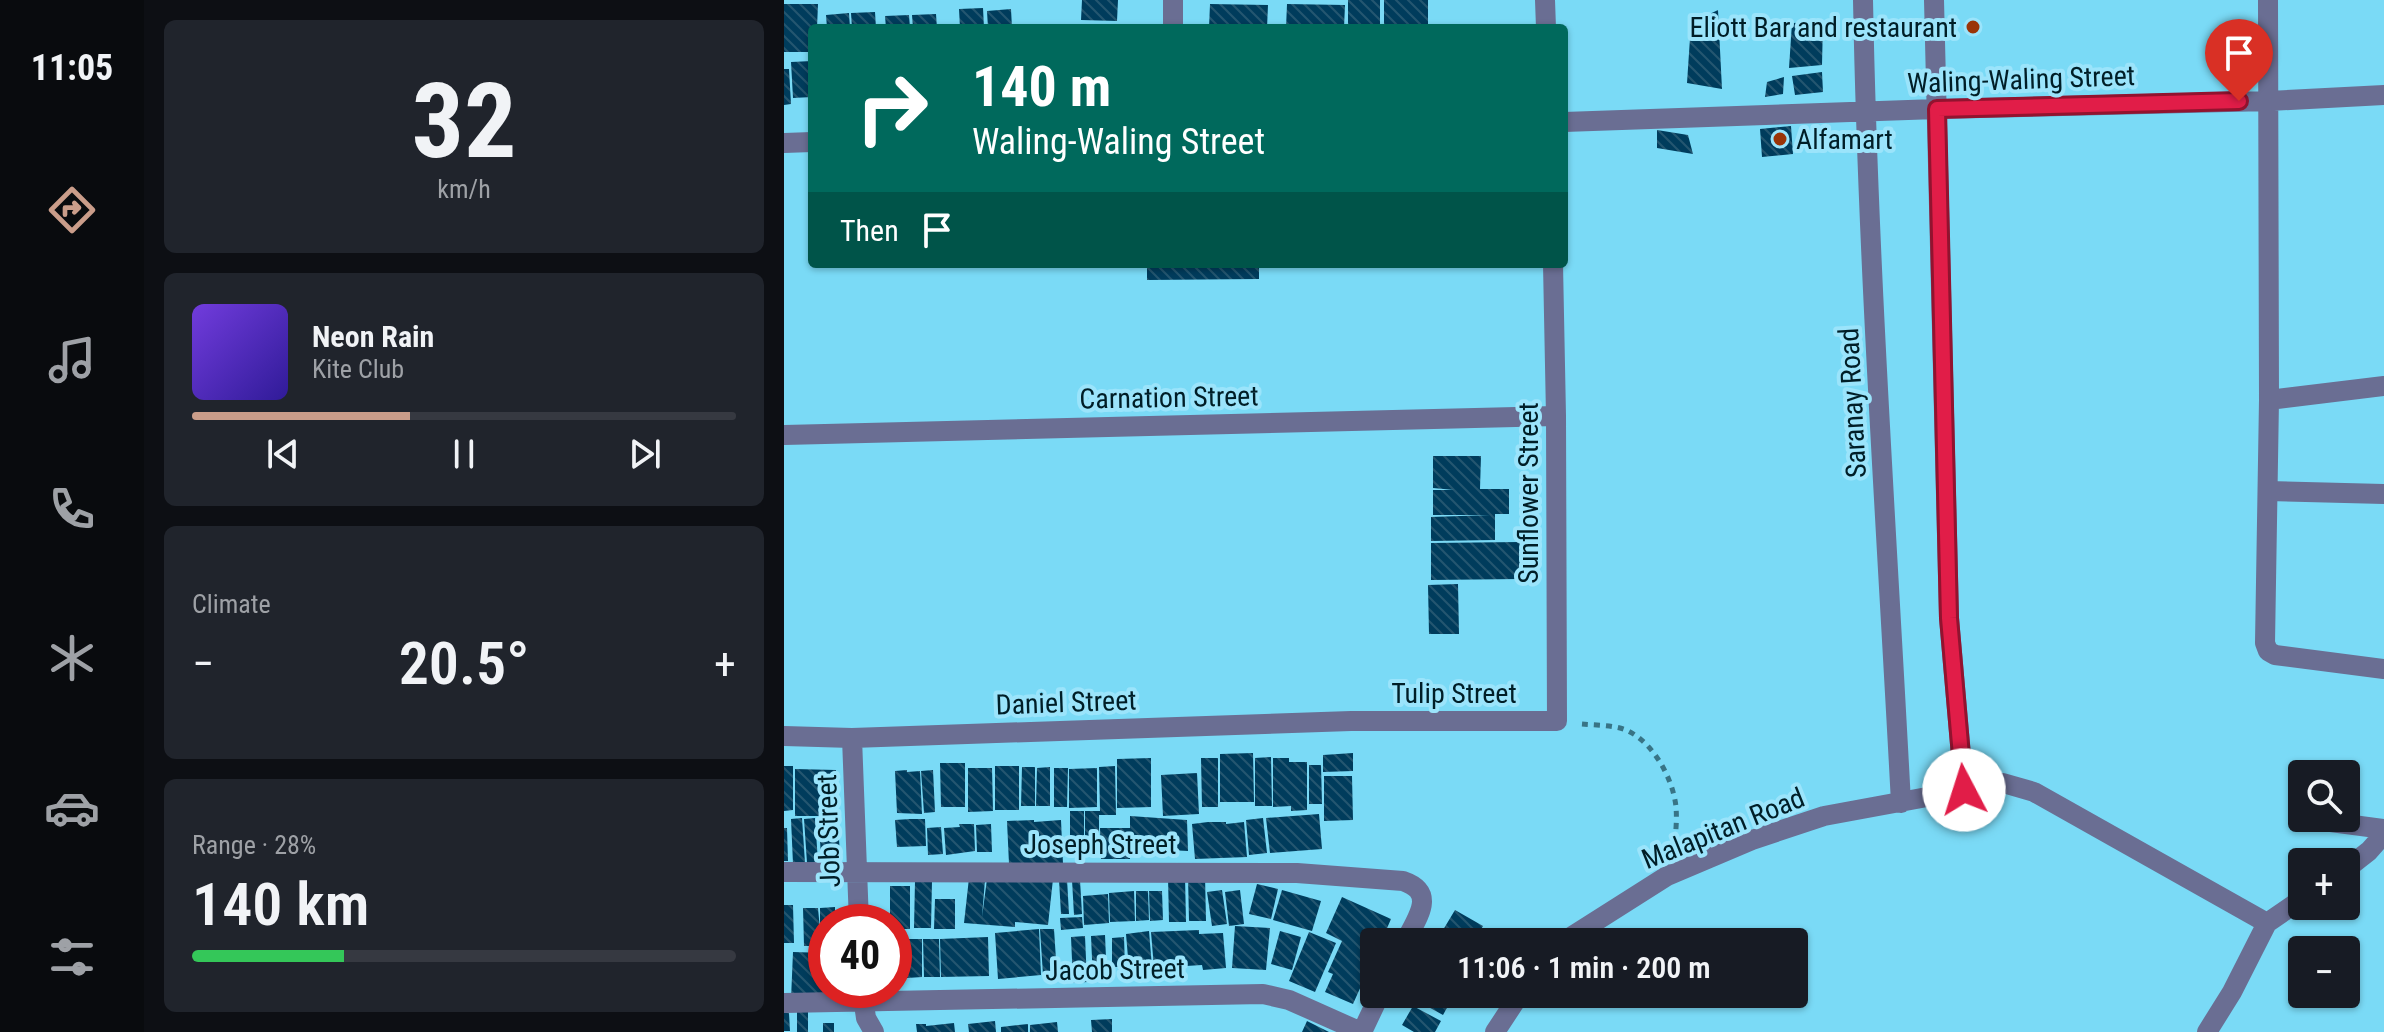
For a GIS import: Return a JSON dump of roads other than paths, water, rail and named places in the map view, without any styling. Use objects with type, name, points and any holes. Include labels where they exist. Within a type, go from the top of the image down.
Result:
[{"type":"street","points":[[1173,0],[1173,24]]},
{"type":"street","points":[[1545,0],[1546,24]]},
{"type":"street","name":"Saranay Road","points":[[1863,0],[1901,803]]},
{"type":"street","points":[[1934,0],[1949,618],[1964,790]]},
{"type":"street","points":[[2268,0],[2269,400],[2265,643],[2268,651],[2275,655],[2384,669]]},
{"type":"street","name":"Waling-Waling Street","points":[[1568,122],[2384,95]]},
{"type":"street","points":[[784,143],[808,142]]},
{"type":"street","name":"Sunflower Street","points":[[1553,268],[1557,721]]},
{"type":"street","points":[[2269,400],[2384,386]]},
{"type":"street","name":"Carnation Street","points":[[784,435],[1556,416]]},
{"type":"street","points":[[2268,491],[2384,494]]},
{"type":"street","name":"Tulip Street","points":[[1351,721],[1557,721]]},
{"type":"street","name":"Daniel Street","points":[[784,736],[852,738],[1351,721]]},
{"type":"street","name":"Job Street","points":[[852,738],[858,904]]},
{"type":"street","name":"Malapitan Road","points":[[1583,928],[1667,876],[1752,840],[1824,816],[2003,783],[2034,792],[2267,923]]},
{"type":"street","points":[[2360,828],[2384,832],[2360,858]]},
{"type":"street","name":"Joseph Street","points":[[784,872],[1297,873],[1403,881],[1415,885],[1421,894],[1423,905],[1412,928]]},
{"type":"street","points":[[2207,1032],[2232,992],[2267,923],[2288,909]]},
{"type":"street","name":"Jacob Street","points":[[912,996],[1263,994],[1289,1000],[1362,1032]]},
{"type":"street","name":"Jacob Street","points":[[784,1003],[808,1001]]},
{"type":"street","points":[[864,1008],[874,1032]]},
{"type":"street","points":[[1362,1032],[1373,1008]]},
{"type":"street","points":[[1495,1032],[1511,1008]]},
{"type":"place","name":"Eliott Bar and restaurant","points":[[1973,27]]},
{"type":"place","name":"Alfamart","points":[[1780,139]]}]
